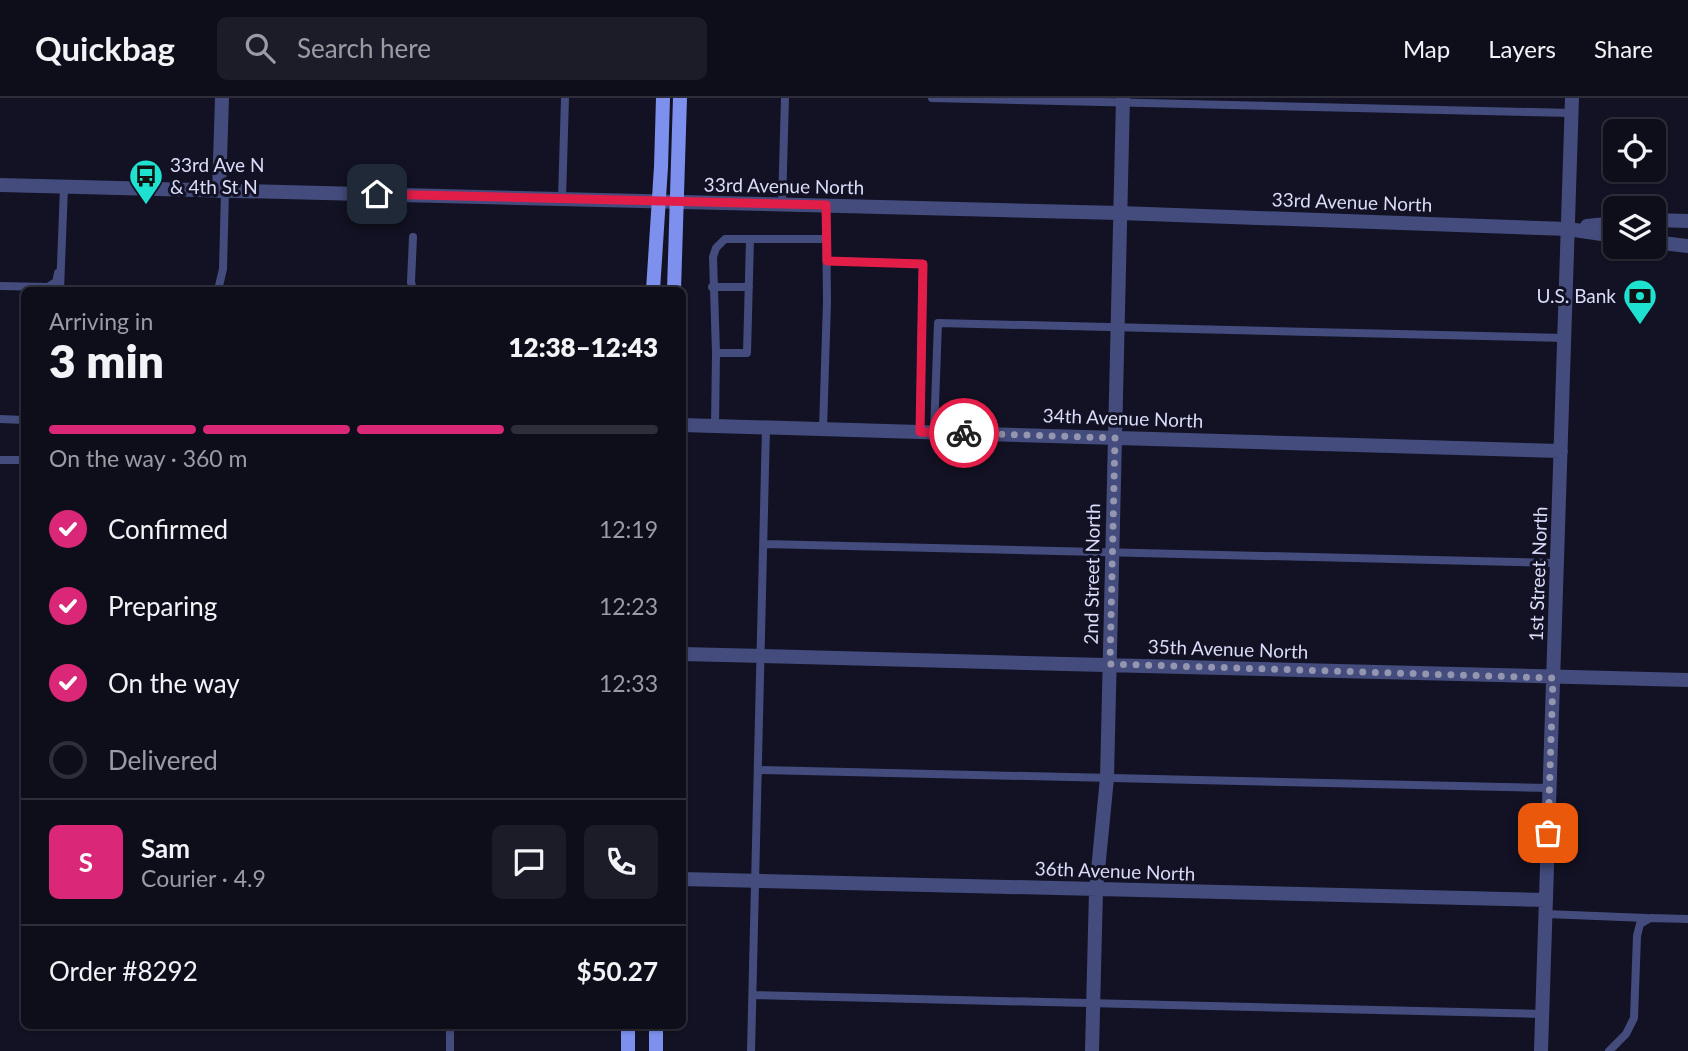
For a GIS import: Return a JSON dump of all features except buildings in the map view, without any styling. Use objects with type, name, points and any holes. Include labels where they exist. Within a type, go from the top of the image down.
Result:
[{"type":"main road","points":[[653,287],[663,98]]},
{"type":"main road","points":[[674,287],[681,98]]},
{"type":"main road","points":[[628,1029],[628,1051]]},
{"type":"main road","points":[[656,1029],[656,1051]]},
{"type":"street","points":[[222,98],[222,191]]},
{"type":"street","name":"1st Street North","points":[[1541,1051],[1572,98]]},
{"type":"street","name":"2nd Street North","points":[[1092,1051],[1096,890],[1107,778],[1123,100]]},
{"type":"street","name":"33rd Avenue North","points":[[0,185],[1120,212],[1568,229],[1603,234]]},
{"type":"street","points":[[1666,220],[1688,221]]},
{"type":"street","name":"33rd Avenue North","points":[[1568,229],[1603,225]]},
{"type":"street","points":[[1666,244],[1688,246]]},
{"type":"street","name":"34th Avenue North","points":[[686,425],[1562,451]]},
{"type":"street","name":"35th Avenue North","points":[[686,654],[1688,680]]},
{"type":"street","name":"36th Avenue North","points":[[686,879],[1096,890],[1546,907]]},
{"type":"lane","points":[[562,199],[565,98]]},
{"type":"lane","points":[[782,204],[785,98]]},
{"type":"lane","points":[[932,98],[1123,100],[1572,113]]},
{"type":"lane","points":[[60,287],[64,187]]},
{"type":"lane","points":[[219,287],[223,270],[222,191]]},
{"type":"lane","points":[[823,429],[826,205]]},
{"type":"lane","points":[[412,287],[413,237]]},
{"type":"lane","points":[[715,426],[716,353],[712,287],[716,248],[725,239],[826,239]]},
{"type":"lane","points":[[716,353],[747,353],[750,239]]},
{"type":"lane","points":[[827,261],[923,264],[928,432]]},
{"type":"lane","points":[[0,286],[53,285],[61,262]]},
{"type":"lane","points":[[712,287],[749,286]]},
{"type":"lane","points":[[928,432],[938,323],[1565,338]]},
{"type":"lane","points":[[0,419],[21,420]]},
{"type":"lane","points":[[751,1051],[766,427]]},
{"type":"lane","points":[[0,460],[21,460]]},
{"type":"lane","points":[[764,544],[1557,563]]},
{"type":"lane","points":[[758,770],[1550,788]]},
{"type":"lane","points":[[1546,907],[1646,918],[1688,919]]},
{"type":"lane","points":[[1609,1051],[1633,1023],[1637,936],[1640,924],[1646,918]]},
{"type":"lane","points":[[753,995],[1542,1014]]},
{"type":"lane","points":[[450,1029],[450,1051]]},
{"type":"way so far","points":[[964,433],[1115,438],[1110,664],[1553,678],[1548,833]]},
{"type":"place","name":"33rd Ave N & 4th St N","points":[[146,206]]},
{"type":"place","name":"U.S. Bank","points":[[1640,326]]},
{"type":"route","points":[[377,194],[826,205],[827,261],[923,264],[920,432],[964,433]]}]
